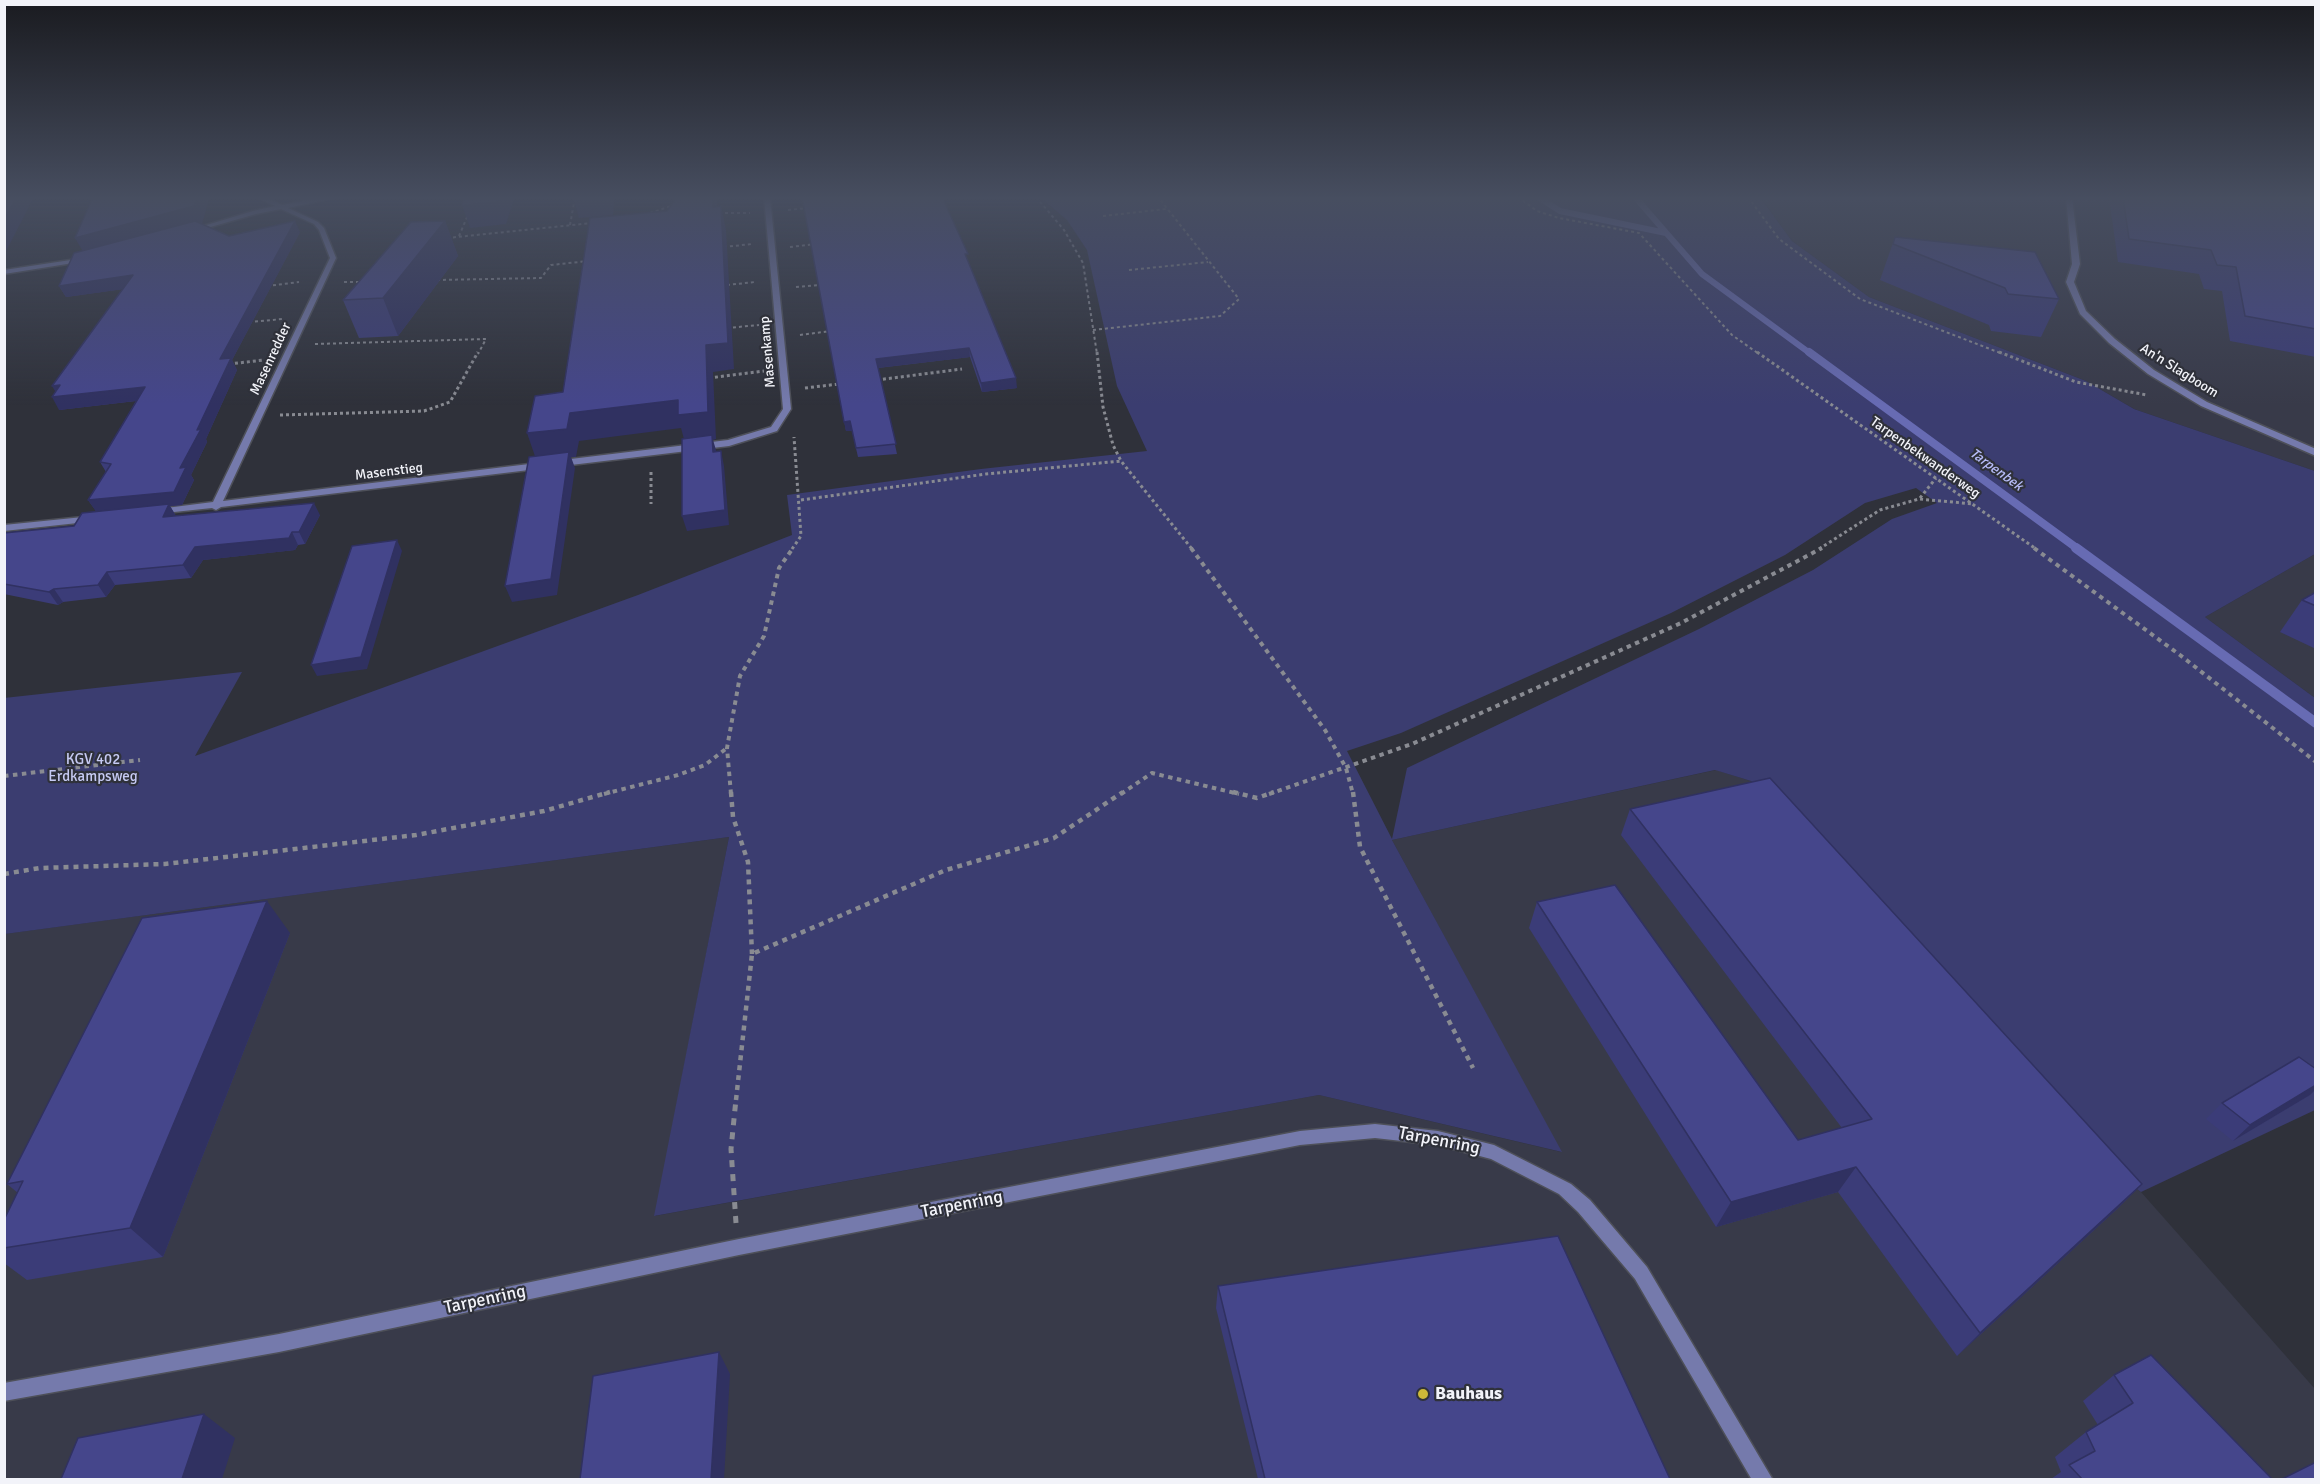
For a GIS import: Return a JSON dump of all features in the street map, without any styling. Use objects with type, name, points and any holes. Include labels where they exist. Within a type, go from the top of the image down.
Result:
[{"type":"street","points":[[4,272],[40,266]]},
{"type":"street","name":"Masenredder","points":[[216,507],[329,266]]},
{"type":"street","name":"Masenkamp","points":[[773,266],[787,409],[774,429]]},
{"type":"street","name":"An'n Slagboom","points":[[2075,266],[2070,282],[2083,312],[2112,341],[2160,378],[2204,404],[2316,453]]},
{"type":"street","name":"Masenstieg","points":[[145,514],[729,443],[774,429]]},
{"type":"street","points":[[4,528],[98,518]]},
{"type":"street","name":"Tarpenring","points":[[4,1392],[279,1342],[739,1247],[1300,1138],[1375,1131],[1438,1138],[1494,1152],[1565,1190],[1602,1225],[1641,1273],[1763,1479]]},
{"type":"path","points":[[437,280],[541,278],[550,266]]},
{"type":"path","points":[[1083,266],[1103,407],[1113,445],[1121,460],[1149,493],[1325,730],[1346,768],[1353,794],[1360,847],[1473,1068]]},
{"type":"path","points":[[1129,270],[1162,266]]},
{"type":"path","points":[[1093,330],[1220,316],[1239,299],[1213,266]]},
{"type":"path","name":"Tarpenbekwanderweg","points":[[1669,266],[1732,335],[1974,504],[2180,655],[2316,762]]},
{"type":"path","points":[[1816,266],[1860,299],[2076,382],[2157,396]]},
{"type":"path","points":[[265,286],[322,281],[367,282]]},
{"type":"path","points":[[717,286],[821,285]]},
{"type":"path","points":[[246,323],[305,316]]},
{"type":"path","points":[[720,329],[778,323]]},
{"type":"path","points":[[780,337],[838,330]]},
{"type":"path","points":[[259,416],[424,411],[450,402],[486,339],[292,345]]},
{"type":"path","points":[[228,364],[286,357]]},
{"type":"path","points":[[703,378],[783,369]]},
{"type":"path","points":[[868,381],[962,369]]},
{"type":"path","points":[[785,391],[844,383]]},
{"type":"path","points":[[739,1247],[731,1149],[752,954],[748,862],[733,817],[727,748],[732,732],[740,676],[764,636],[779,568],[801,536],[801,500],[794,436],[774,429]]},
{"type":"path","points":[[650,453],[651,504]]},
{"type":"path","points":[[801,500],[986,474],[1121,460]]},
{"type":"path","points":[[1919,499],[1936,478]]},
{"type":"path","points":[[752,954],[946,870],[1053,838],[1152,773],[1257,798],[1412,744],[1681,623],[1799,562],[1880,510],[1919,499],[1974,504]]},
{"type":"path","points":[[4,874],[40,868],[165,864],[416,835],[544,811],[645,782],[678,775],[705,765],[727,748]]},
{"type":"path","points":[[4,776],[140,760]]},
{"type":"shaded area","points":[[1827,266],[2315,266],[2315,471],[2134,409],[2086,381],[1869,297]]},
{"type":"shaded area","points":[[2315,554],[2315,698],[2205,617]]},
{"type":"shaded area","points":[[1716,770],[1751,781],[1796,817],[2067,1140],[2141,1192],[2315,1389],[2315,1479],[5,1479],[4,934],[729,837],[655,1216],[1319,1095],[1561,1152],[1392,840]]},
{"type":"green space","name":"KGV 402 Erdkampsweg","points":[[1091,266],[1827,266],[1869,297],[2086,381],[2134,409],[2315,471],[2315,554],[2205,617],[2315,698],[2315,1110],[2141,1192],[2067,1140],[1796,817],[1751,781],[1715,770],[1392,840],[1562,1152],[1319,1095],[654,1216],[729,837],[5,934],[4,698],[242,672],[195,756],[638,595],[792,535],[787,495],[981,469],[1147,451],[1117,386]],"holes":[[[1916,488],[1937,503],[1892,519],[1813,570],[1699,629],[1407,768],[1392,839],[1347,751],[1401,733],[1671,613],[1785,555],[1865,503]]]},
{"type":"building","points":[[68,266],[270,266],[220,359],[231,358],[197,430],[201,429],[180,468],[186,467],[174,492],[88,500],[111,464],[100,462],[145,387],[52,397],[60,385],[52,386],[133,275],[59,286]]},
{"type":"building","points":[[372,266],[409,266],[383,298],[343,300]]},
{"type":"building","points":[[583,266],[724,266],[728,343],[706,345],[708,412],[678,415],[678,400],[570,413],[567,429],[527,433],[535,396],[563,392]]},
{"type":"building","points":[[815,266],[970,266],[1016,378],[981,383],[969,348],[876,359],[896,444],[856,448],[850,421],[844,422]]},
{"type":"building","points":[[1950,266],[2042,266],[2059,299],[2008,294],[2005,288]]},
{"type":"building","points":[[2229,266],[2316,266],[2316,329],[2245,316],[2236,267]]},
{"type":"building","points":[[712,435],[713,452],[721,451],[725,510],[682,516],[682,439]]},
{"type":"building","points":[[569,452],[551,579],[505,586],[529,457]]},
{"type":"building","points":[[314,503],[299,532],[292,532],[289,538],[195,547],[183,565],[107,572],[98,585],[54,589],[49,592],[4,584],[4,533],[74,526],[82,513],[169,504],[163,517]]},
{"type":"building","points":[[397,540],[361,657],[311,665],[352,546]]},
{"type":"building","points":[[2316,592],[2316,606],[2302,600]]},
{"type":"building","points":[[1770,778],[2142,1184],[1980,1333],[1856,1167],[1731,1202],[1537,902],[1615,885],[1798,1140],[1872,1119],[1630,809]]},
{"type":"building","points":[[267,901],[130,1228],[4,1248],[4,1220],[23,1181],[7,1184],[142,918]]},
{"type":"building","points":[[2299,1057],[2316,1069],[2316,1085],[2250,1125],[2222,1103]]},
{"type":"building","name":"Bauhaus","points":[[1558,1236],[1670,1479],[1265,1479],[1218,1286]]},
{"type":"building","points":[[719,1352],[711,1479],[580,1479],[593,1376]]},
{"type":"building","points":[[2151,1355],[2272,1479],[2082,1479],[2069,1465],[2095,1451],[2086,1432],[2133,1403],[2114,1375]]},
{"type":"building","points":[[204,1414],[182,1479],[61,1479],[78,1438]]},
{"type":"building","points":[[2316,1462],[2316,1479],[2282,1479]]},
{"type":"waterway","name":"Tarpenbek","points":[[1695,266],[1702,274],[1811,354]]},
{"type":"waterway","name":"Tarpenbek","points":[[1809,352],[2078,549]]},
{"type":"waterway","name":"Tarpenbek","points":[[2076,548],[2316,723]]},
{"type":"place","name":"Bauhaus","points":[[1423,1394]]}]
